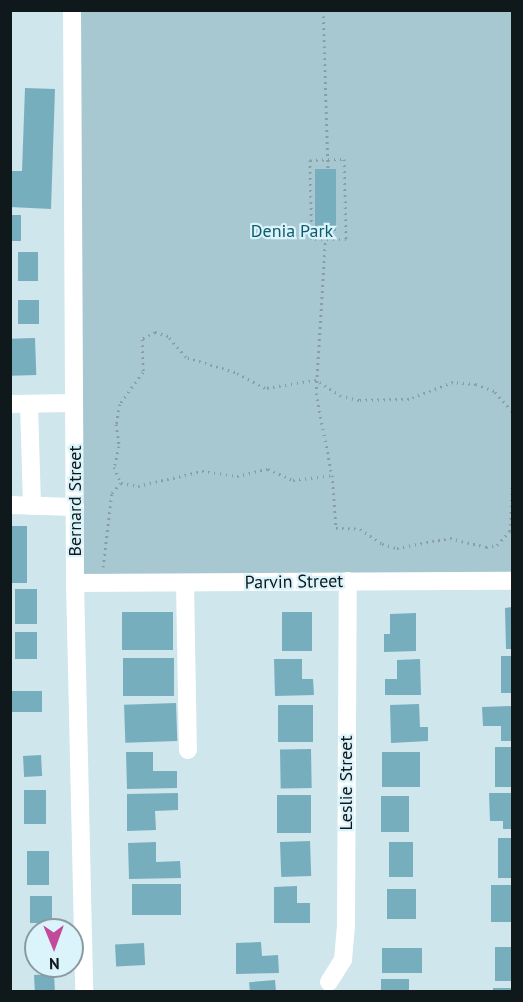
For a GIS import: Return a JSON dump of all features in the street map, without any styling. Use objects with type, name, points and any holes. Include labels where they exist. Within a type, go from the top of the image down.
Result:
[{"type":"street","name":"Bernard Street","points":[[72,10],[75,583],[84,992]]},
{"type":"street","points":[[10,404],[74,403]]},
{"type":"street","points":[[29,404],[32,506]]},
{"type":"street","points":[[10,505],[75,507]]},
{"type":"street","name":"Leslie Street","points":[[329,982],[343,960],[346,924],[348,580]]},
{"type":"street","name":"Parvin Street","points":[[75,583],[513,581]]},
{"type":"street","points":[[185,583],[188,750]]},
{"type":"path","points":[[323,10],[328,169]]},
{"type":"path","points":[[344,159],[346,239],[326,239],[312,239],[310,160],[344,159]]},
{"type":"path","points":[[326,231],[316,380],[332,475],[336,528],[360,529],[382,544],[397,548],[450,538],[486,547],[497,545],[510,531],[513,487]]},
{"type":"path","points":[[121,483],[114,467],[119,446],[116,424],[120,404],[143,372],[142,339],[155,332],[168,336],[186,357],[235,372],[265,388],[296,380],[316,380],[341,396],[359,400],[409,399],[453,382],[476,384],[494,392],[513,411]]},
{"type":"path","points":[[121,483],[138,486],[202,471],[237,476],[268,469],[293,480],[332,475]]},
{"type":"path","points":[[101,583],[112,493],[121,483]]},
{"type":"green space","name":"Denia Park","points":[[70,11],[512,11],[512,583],[70,583]]},
{"type":"building","points":[[25,88],[55,89],[51,209],[10,207],[10,171],[22,171]]},
{"type":"building","points":[[315,169],[336,169],[336,231],[315,231]]},
{"type":"building","points":[[10,215],[21,215],[21,241],[10,241]]},
{"type":"building","points":[[18,252],[38,252],[38,281],[18,281]]},
{"type":"building","points":[[18,300],[39,300],[39,324],[18,324]]},
{"type":"building","points":[[35,338],[36,375],[11,376],[10,339]]},
{"type":"building","points":[[10,526],[27,526],[27,583],[10,583]]},
{"type":"building","points":[[15,589],[37,589],[37,624],[15,624]]},
{"type":"building","points":[[512,607],[512,649],[506,649],[505,608]]},
{"type":"building","points":[[122,612],[173,612],[173,650],[122,650]]},
{"type":"building","points":[[282,612],[312,612],[312,651],[282,651]]},
{"type":"building","points":[[416,613],[416,651],[384,652],[384,634],[390,634],[390,614]]},
{"type":"building","points":[[15,632],[37,632],[37,659],[15,659]]},
{"type":"building","points":[[501,656],[512,656],[512,693],[501,693]]},
{"type":"building","points":[[123,658],[174,658],[174,696],[123,696]]},
{"type":"building","points":[[274,659],[302,659],[302,679],[313,679],[314,695],[275,696]]},
{"type":"building","points":[[420,659],[421,695],[385,695],[385,679],[397,679],[397,660]]},
{"type":"building","points":[[10,691],[42,691],[42,712],[10,712]]},
{"type":"building","points":[[176,703],[177,741],[125,743],[124,705]]},
{"type":"building","points":[[419,704],[420,727],[428,727],[428,741],[391,743],[390,705]]},
{"type":"building","points":[[278,705],[313,705],[313,742],[278,742]]},
{"type":"building","points":[[512,706],[512,741],[501,741],[501,726],[483,726],[482,707]]},
{"type":"building","points":[[495,747],[512,747],[512,787],[495,787]]},
{"type":"building","points":[[311,749],[312,788],[281,789],[280,750]]},
{"type":"building","points":[[126,752],[153,752],[153,771],[177,771],[177,788],[127,789]]},
{"type":"building","points":[[382,752],[420,752],[420,787],[382,787]]},
{"type":"building","points":[[41,755],[42,776],[24,777],[23,756]]},
{"type":"building","points":[[24,790],[46,790],[46,824],[24,824]]},
{"type":"building","points":[[178,793],[178,810],[155,811],[156,830],[127,831],[127,794]]},
{"type":"building","points":[[489,793],[512,793],[512,829],[503,829],[503,821],[490,821]]},
{"type":"building","points":[[277,795],[311,795],[311,833],[277,833]]},
{"type":"building","points":[[381,796],[409,796],[409,832],[381,832]]},
{"type":"building","points":[[498,838],[512,838],[512,878],[498,878]]},
{"type":"building","points":[[310,841],[311,876],[281,877],[280,842]]},
{"type":"building","points":[[156,842],[156,862],[180,861],[181,878],[129,879],[128,843]]},
{"type":"building","points":[[389,842],[413,842],[413,877],[389,877]]},
{"type":"building","points":[[27,851],[49,851],[49,885],[27,885]]},
{"type":"building","points":[[132,884],[181,884],[181,915],[132,915]]},
{"type":"building","points":[[491,885],[512,885],[512,922],[491,922]]},
{"type":"building","points":[[297,886],[297,903],[310,903],[310,923],[274,923],[274,887]]},
{"type":"building","points":[[387,889],[416,889],[416,919],[387,919]]},
{"type":"building","points":[[30,896],[52,896],[52,918],[30,918]]},
{"type":"building","points":[[261,942],[262,956],[278,955],[279,973],[236,974],[236,943]]},
{"type":"building","points":[[144,943],[145,965],[116,966],[115,945]]},
{"type":"building","points":[[495,947],[512,947],[512,981],[495,981]]},
{"type":"building","points":[[382,948],[422,948],[422,973],[382,973]]},
{"type":"building","points":[[34,978],[54,978],[55,992],[35,992]]},
{"type":"building","points":[[381,979],[409,979],[409,992],[381,992]]},
{"type":"building","points":[[275,980],[276,992],[250,992],[249,982]]},
{"type":"building","points":[[493,988],[512,988],[512,992],[493,992]]}]
